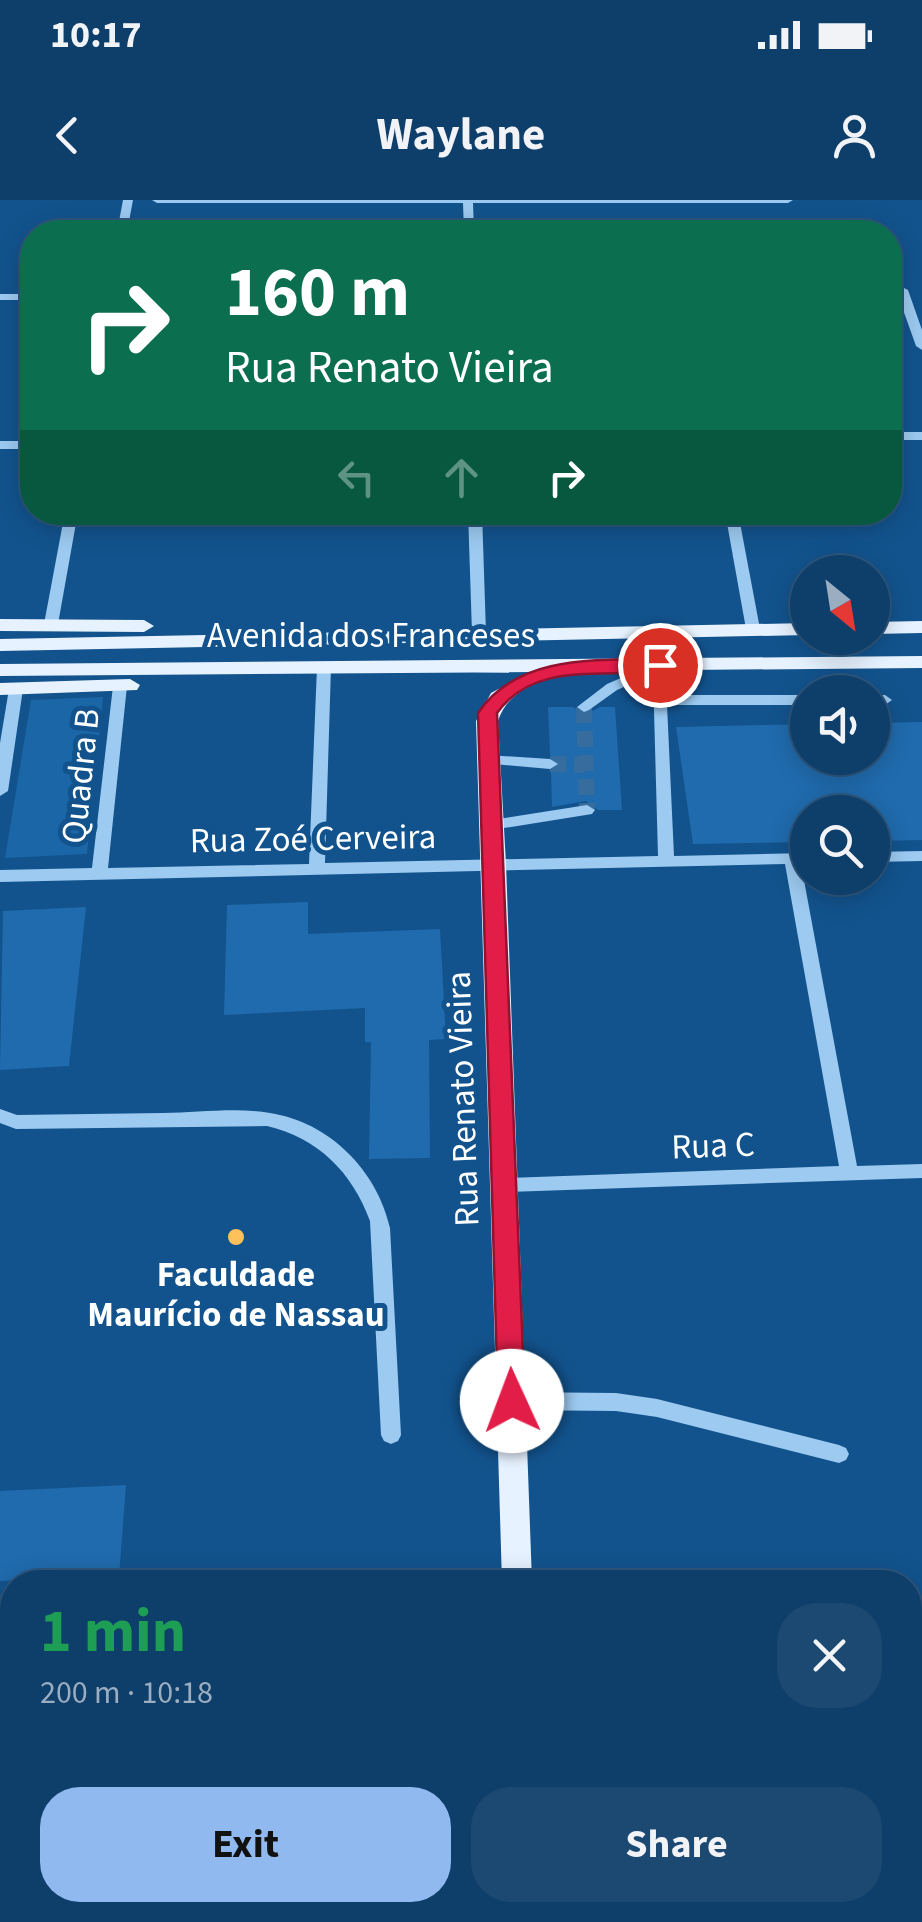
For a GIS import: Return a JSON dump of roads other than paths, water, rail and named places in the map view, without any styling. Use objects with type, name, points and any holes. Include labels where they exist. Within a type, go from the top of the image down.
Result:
[{"type":"main road","points":[[0,624],[51,634]]},
{"type":"main road","points":[[890,628],[922,627]]},
{"type":"main road","name":"Avenida dos Franceses","points":[[0,645],[51,634],[790,629]]},
{"type":"main road","name":"Avenida dos Franceses","points":[[0,670],[922,662]]},
{"type":"main road","name":"Rua Renato Vieira","points":[[517,1570],[488,713],[499,698],[530,680],[573,666]]},
{"type":"main road","points":[[8,689],[120,686],[324,667]]},
{"type":"street","points":[[156,200],[788,200]]},
{"type":"street","points":[[902,303],[922,346]]},
{"type":"street","points":[[51,634],[70,525]]},
{"type":"street","points":[[475,525],[479,634]]},
{"type":"street","points":[[733,525],[753,629]]},
{"type":"street","points":[[584,707],[612,687],[660,665],[658,700],[666,860]]},
{"type":"street","points":[[316,868],[324,667]]},
{"type":"street","name":"Quadra B","points":[[100,874],[120,686]]},
{"type":"street","points":[[0,791],[8,689]]},
{"type":"street","points":[[658,700],[790,700]]},
{"type":"street","points":[[487,760],[550,764]]},
{"type":"street","points":[[492,825],[587,810]]},
{"type":"street","points":[[890,857],[922,856]]},
{"type":"street","name":"Rua Zoé Cerveira","points":[[0,876],[790,858]]},
{"type":"street","points":[[806,895],[849,1173]]},
{"type":"street","points":[[0,1116],[16,1122],[268,1119],[294,1122],[317,1136],[346,1161],[366,1191],[380,1224],[391,1435]]},
{"type":"street","name":"Rua C","points":[[505,1184],[922,1170]]},
{"type":"street","points":[[512,1401],[616,1402],[657,1408],[839,1454]]},
{"type":"tunnel","points":[[584,707],[587,810]]},
{"type":"tunnel","points":[[550,764],[585,765]]},
{"type":"place","name":"Faculdade Maurício de Nassau","points":[[236,1237]]}]
